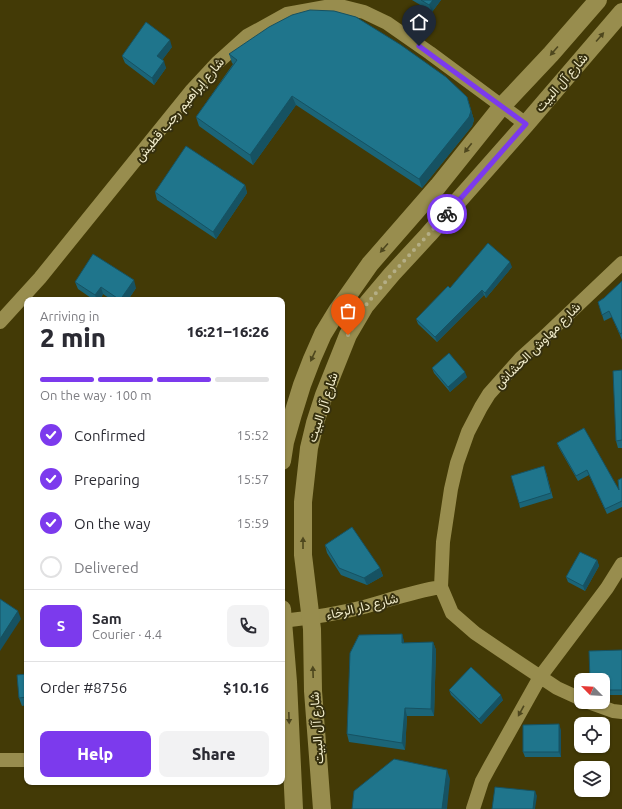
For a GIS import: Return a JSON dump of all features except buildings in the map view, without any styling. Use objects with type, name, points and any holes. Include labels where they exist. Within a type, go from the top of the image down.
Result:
[{"type":"street","name":"شارع آل البيت","points":[[285,442],[302,385],[312,359],[336,311],[370,264],[438,186],[502,106],[551,54],[595,1]]},
{"type":"street","name":"شارع إبراهيم رجب قطيش","points":[[0,322],[40,278],[192,90],[217,62],[247,36],[287,14],[336,5],[364,12],[387,23],[526,124]]},
{"type":"street","name":"شارع آل البيت","points":[[322,809],[313,691],[312,629],[303,555],[303,502],[309,448],[324,395],[348,335],[365,306],[526,124],[622,12]]},
{"type":"street","name":"شارع مهاوش الحشاش","points":[[574,696],[557,688],[500,650],[452,613],[441,587],[443,542],[457,463],[468,432],[480,407],[489,394],[521,358],[622,263]]},
{"type":"street","points":[[474,809],[482,782],[489,768],[540,677],[607,588],[622,564]]},
{"type":"street","name":"شارع دار الرخاء","points":[[285,621],[310,618],[362,607],[441,587]]},
{"type":"street","name":"شارع آل البيت","points":[[285,652],[288,682],[287,764],[294,809]]},
{"type":"street","points":[[607,709],[622,712]]},
{"type":"street","points":[[0,760],[24,760]]},
{"type":"way so far","points":[[348,335],[365,306],[447,214]]},
{"type":"route","points":[[419,46],[526,124],[447,214]]}]
